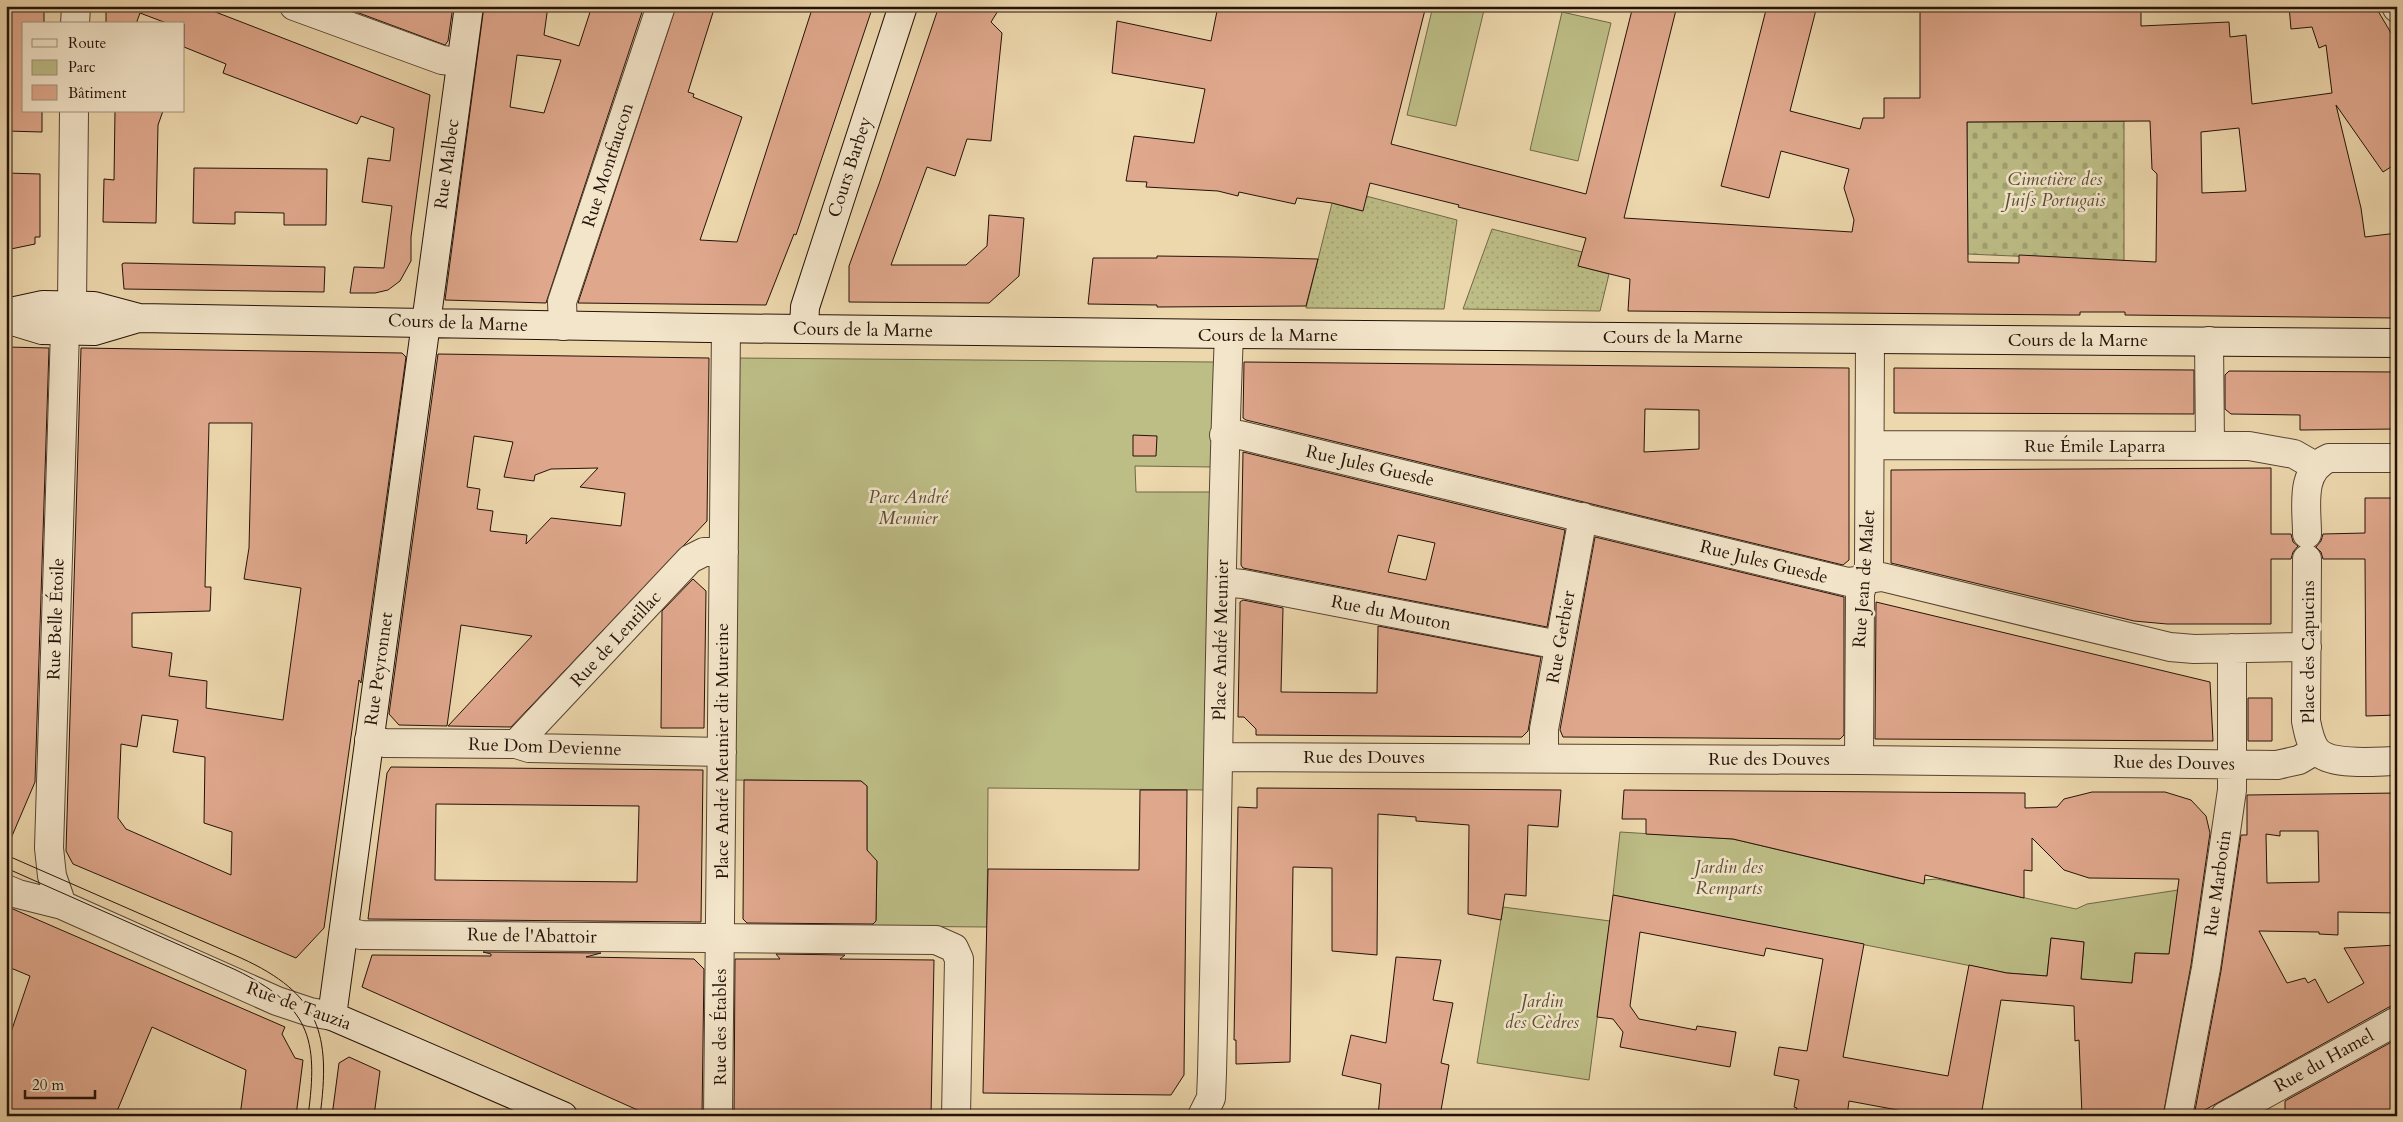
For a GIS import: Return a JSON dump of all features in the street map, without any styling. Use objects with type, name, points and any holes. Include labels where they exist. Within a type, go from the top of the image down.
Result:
[{"type":"street","points":[[76,6],[76,22]]},
{"type":"street","points":[[294,6],[442,60],[461,62]]},
{"type":"street","name":"Rue Malbec","points":[[425,322],[469,6]]},
{"type":"street","name":"Rue Montfaucon","points":[[563,326],[562,302],[661,6]]},
{"type":"street","name":"Cours Barbey","points":[[804,329],[805,307],[903,6]]},
{"type":"street","name":"Rue Belle Étoile","points":[[62,905],[52,876],[50,848],[74,112]]},
{"type":"street","name":"Cours de la Marne","points":[[6,313],[43,305],[94,331],[139,318],[563,326],[1229,334],[2397,343]]},
{"type":"street","name":"Cours de la Marne","points":[[6,319],[42,330],[68,318]]},
{"type":"street","name":"Rue Peyronnet","points":[[332,1016],[425,322]]},
{"type":"street","name":"Place André Meunier dit Mureine","points":[[720,938],[726,328]]},
{"type":"street","name":"Place André Meunier","points":[[1202,1116],[1211,1098],[1220,757],[1224,435],[1229,334]]},
{"type":"street","name":"Rue Jean de Malet","points":[[1859,760],[1860,593],[1869,567],[1870,339]]},
{"type":"street","points":[[2209,341],[2210,446]]},
{"type":"street","name":"Rue Jules Guesde","points":[[1224,435],[1240,435],[1848,582],[1882,577],[2170,647],[2307,647]]},
{"type":"street","name":"Rue Émile Laparra","points":[[1870,446],[2262,447],[2294,454],[2315,466]]},
{"type":"street","points":[[2315,466],[2329,458],[2397,458]]},
{"type":"street","name":"Place des Capucins","points":[[2315,466],[2308,477],[2307,486],[2306,721],[2309,736],[2316,750]]},
{"type":"street","name":"Rue Gerbier","points":[[1544,758],[1544,729],[1582,518]]},
{"type":"street","name":"Rue de Lentillac","points":[[516,744],[690,559],[704,552],[724,552]]},
{"type":"street","name":"Rue du Mouton","points":[[1222,582],[1242,584],[1559,645]]},
{"type":"street","name":"Rue Marbotin","points":[[2178,1116],[2206,968],[2232,790],[2232,648]]},
{"type":"street","name":"Rue Dom Devienne","points":[[369,740],[385,743],[516,744],[529,748],[722,752]]},
{"type":"street","points":[[2316,750],[2323,756],[2335,760],[2397,760]]},
{"type":"street","name":"Rue des Douves","points":[[1220,757],[1859,760],[2277,765],[2299,760],[2316,750]]},
{"type":"street","name":"Rue de Tauzia","points":[[6,889],[18,894],[62,905],[277,1001],[310,1012],[332,1016],[563,1116]]},
{"type":"street","name":"Rue de l'Abattoir","points":[[344,931],[361,934],[720,938]]},
{"type":"street","points":[[720,938],[936,940],[954,948],[959,960],[956,1116]]},
{"type":"street","name":"Rue des Étables","points":[[718,1116],[720,938]]},
{"type":"street","name":"Rue du Hamel","points":[[2237,1113],[2397,1021]]},
{"type":"green space","points":[[1433,6],[1485,6],[1456,126],[1407,115]]},
{"type":"green space","points":[[1562,12],[1611,23],[1578,161],[1530,150]]},
{"type":"green space","name":"Cimetière des Juifs Portugais","points":[[2124,121],[2124,261],[1968,254],[1967,122]]},
{"type":"green space","points":[[1366,196],[1457,220],[1444,309],[1306,308],[1332,203],[1362,211]]},
{"type":"green space","points":[[1492,229],[1582,252],[1579,266],[1609,274],[1600,311],[1463,309]]},
{"type":"green space","name":"Parc André Meunier","points":[[736,358],[1215,362],[1213,467],[1135,466],[1136,492],[1213,492],[1210,790],[988,788],[987,927],[871,926],[876,920],[877,861],[867,855],[867,786],[861,781],[730,780]]},
{"type":"green space","name":"Jardin des Remparts","points":[[1620,832],[1733,839],[1910,881],[1937,879],[2076,909],[2087,904],[2178,890],[2169,954],[2135,953],[2132,983],[2081,979],[2084,942],[2051,938],[2047,976],[2007,973],[1613,895]]},
{"type":"green space","name":"Jardin des Cèdres","points":[[1503,907],[1610,921],[1589,1080],[1477,1063]]},
{"type":"building","points":[[6,6],[44,6],[44,22],[22,22],[22,112],[42,112],[42,132],[6,131]]},
{"type":"building","points":[[106,6],[200,6],[430,95],[411,237],[411,261],[400,281],[388,290],[375,293],[350,293],[354,267],[384,268],[392,206],[362,202],[368,158],[390,161],[394,128],[361,116],[357,124],[223,73],[226,64],[185,47],[185,22],[164,22],[140,13],[137,22],[106,22]]},
{"type":"building","points":[[340,6],[453,6],[448,41],[445,45]]},
{"type":"building","points":[[484,6],[548,6],[544,35],[579,46],[592,6],[644,6],[546,303],[445,300]],"holes":[[[517,55],[561,60],[544,113],[510,107]]]},
{"type":"building","points":[[676,6],[715,6],[688,92],[694,94],[693,97],[742,117],[700,240],[737,242],[813,6],[873,6],[796,235],[794,234],[766,305],[578,303]]},
{"type":"building","points":[[939,6],[1001,6],[991,22],[1002,33],[991,141],[967,139],[955,176],[927,167],[891,265],[966,265],[987,246],[989,215],[1024,218],[1019,276],[989,303],[849,302],[849,266],[879,184]]},
{"type":"building","points":[[1218,6],[1426,6],[1391,144],[1586,194],[1633,6],[1677,6],[1624,218],[1852,232],[1854,220],[1844,188],[1849,169],[1781,151],[1769,198],[1721,186],[1767,6],[1817,6],[1790,111],[1860,129],[1863,118],[1884,118],[1884,98],[1920,98],[1920,6],[2141,6],[2141,26],[2229,22],[2230,37],[2246,35],[2252,104],[2332,93],[2326,45],[2319,48],[2312,27],[2291,29],[2289,6],[2375,6],[2397,43],[2397,163],[2383,172],[2336,105],[2361,208],[2365,237],[2397,233],[2397,318],[2125,315],[2125,312],[2080,312],[2080,315],[2069,315],[1628,311],[1630,279],[1578,266],[1586,238],[1458,207],[1459,205],[1370,183],[1363,211],[1332,203],[1297,198],[1295,204],[1239,192],[1238,196],[1218,191],[1146,187],[1147,182],[1126,181],[1134,136],[1194,143],[1205,89],[1112,73],[1117,21],[1211,41]],"holes":[[[2150,121],[2152,169],[2157,174],[2156,262],[2019,255],[2019,263],[1968,262],[1967,122]],[[2239,128],[2246,191],[2202,193],[2201,132]]]},
{"type":"building","points":[[115,112],[163,112],[158,125],[156,223],[103,222],[104,179],[114,180]]},
{"type":"building","points":[[194,168],[327,169],[326,225],[284,225],[284,213],[235,212],[235,224],[193,223]]},
{"type":"building","points":[[6,173],[40,174],[40,237],[35,237],[35,244],[6,250]]},
{"type":"building","points":[[1157,256],[1318,259],[1306,306],[1157,307],[1157,305],[1088,304],[1093,258],[1157,258]]},
{"type":"building","points":[[122,264],[325,267],[324,292],[124,289]]},
{"type":"building","points":[[6,347],[49,348],[35,782],[6,850]]},
{"type":"building","points":[[81,348],[402,353],[406,357],[361,683],[359,680],[324,928],[296,958],[73,864],[66,851]],"holes":[[[209,423],[252,423],[249,548],[244,579],[301,588],[283,720],[206,708],[207,681],[169,676],[172,653],[132,647],[132,613],[210,611],[211,587],[205,587]],[[142,715],[178,720],[173,752],[205,757],[204,823],[232,832],[231,875],[126,829],[118,818],[121,744],[137,747]]]},
{"type":"building","points":[[438,354],[709,358],[707,521],[511,727],[448,726],[532,636],[461,625],[447,726],[399,725],[389,714]],"holes":[[[474,436],[513,442],[504,477],[534,481],[535,475],[551,469],[598,468],[580,487],[625,493],[621,526],[551,518],[526,544],[527,535],[490,531],[493,511],[477,509],[480,489],[467,487]]]},
{"type":"building","points":[[1244,362],[1849,368],[1849,560],[1843,565],[1243,418]],"holes":[[[1645,409],[1699,410],[1699,449],[1644,452]]]},
{"type":"building","points":[[1894,368],[2194,370],[2194,414],[1894,413]]},
{"type":"building","points":[[2229,371],[2397,372],[2397,429],[2300,430],[2300,415],[2231,414],[2225,409],[2225,375]]},
{"type":"building","points":[[1133,435],[1157,436],[1156,456],[1133,456]]},
{"type":"building","points":[[1243,452],[1565,530],[1547,627],[1243,568],[1241,565]],"holes":[[[1398,535],[1435,543],[1426,580],[1388,572]]]},
{"type":"building","points":[[2271,468],[2271,534],[2291,534],[2293,542],[2298,546],[2293,552],[2291,559],[2271,559],[2271,624],[2167,624],[2134,621],[1891,563],[1891,470]]},
{"type":"building","points":[[2365,498],[2397,498],[2397,715],[2366,716],[2365,559],[2323,559],[2321,552],[2316,547],[2321,541],[2323,534],[2365,533]]},
{"type":"building","points":[[1595,537],[1844,597],[1844,735],[1840,739],[1563,737],[1560,730]]},
{"type":"building","points":[[693,579],[706,591],[704,728],[661,728],[662,611]]},
{"type":"building","points":[[1243,600],[1283,608],[1281,692],[1377,693],[1378,626],[1541,657],[1528,731],[1522,737],[1256,735],[1256,729],[1244,717],[1238,717],[1240,602]]},
{"type":"building","points":[[1876,602],[2210,682],[2213,741],[1875,739]]},
{"type":"building","points":[[2248,698],[2272,698],[2272,741],[2248,741]]},
{"type":"building","points":[[391,767],[703,770],[701,922],[368,919],[387,773]],"holes":[[[436,804],[639,806],[637,882],[435,880]]]},
{"type":"building","points":[[744,780],[861,781],[867,786],[867,850],[877,861],[876,921],[873,924],[747,923],[743,919]]},
{"type":"building","points":[[1257,788],[1561,790],[1558,827],[1528,825],[1526,896],[1505,894],[1501,920],[1468,914],[1469,825],[1416,821],[1416,817],[1378,814],[1377,955],[1332,951],[1332,868],[1293,867],[1290,1062],[1236,1064],[1236,1040],[1234,1040],[1238,807],[1257,808]]},
{"type":"building","points":[[1140,790],[1187,790],[1184,1075],[1171,1095],[983,1093],[988,869],[1139,870]]},
{"type":"building","points":[[1624,790],[2025,793],[2025,808],[2057,807],[2064,799],[2092,792],[2165,792],[2191,800],[2206,816],[2210,833],[2191,965],[2163,1116],[2082,1116],[2079,1040],[2075,1041],[2074,1006],[2001,1000],[1981,1116],[1930,1116],[1849,1101],[1847,1116],[1795,1116],[1797,1108],[1794,1107],[1799,1080],[1774,1075],[1779,1047],[1807,1051],[1823,959],[1766,948],[1764,956],[1640,932],[1630,1006],[1639,1019],[1696,1030],[1697,1026],[1736,1032],[1730,1067],[1620,1047],[1623,1032],[1613,1019],[1597,1017],[1613,895],[1864,944],[1843,1057],[1948,1076],[1969,965],[2007,973],[2047,976],[2051,938],[2084,942],[2081,979],[2132,983],[2135,953],[2169,954],[2179,879],[2089,878],[2064,870],[2032,838],[2032,871],[2024,870],[2024,898],[1925,875],[1924,884],[1733,839],[1646,834],[1646,819],[1622,819]]},
{"type":"building","points":[[2397,793],[2397,913],[2338,912],[2338,935],[2319,934],[2319,932],[2259,931],[2287,983],[2305,978],[2308,983],[2315,979],[2328,1003],[2364,983],[2344,948],[2397,945],[2397,1005],[2389,1007],[2194,1116],[2221,971],[2241,835],[2247,835],[2247,795]],"holes":[[[2280,831],[2318,831],[2319,882],[2267,883],[2266,834],[2280,836]]]},
{"type":"building","points":[[6,906],[285,1027],[282,1034],[295,1058],[303,1060],[296,1116],[240,1116],[246,1070],[152,1027],[115,1116],[6,1116],[6,1047],[30,976],[6,966]]},
{"type":"building","points":[[483,952],[601,953],[586,957],[694,959],[704,969],[702,1116],[651,1116],[362,987],[372,955],[491,956],[491,954]]},
{"type":"building","points":[[776,954],[845,955],[840,959],[934,960],[931,1116],[734,1116],[735,959],[780,959]]},
{"type":"building","points":[[1396,957],[1441,960],[1433,1000],[1453,1003],[1441,1063],[1449,1065],[1440,1116],[1378,1116],[1381,1084],[1342,1075],[1351,1035],[1386,1043]]},
{"type":"building","points":[[2397,1039],[2397,1116],[2356,1116],[2341,1112],[2335,1116],[2285,1116],[2285,1101]]},
{"type":"building","points":[[349,1057],[380,1071],[374,1116],[332,1116],[339,1063]]},
{"type":"tram line","points":[[6,855],[241,958],[268,972],[288,986],[304,1002],[314,1020],[321,1039],[323,1087],[320,1116]]},
{"type":"tram line","points":[[6,868],[236,970],[261,983],[280,997],[294,1011],[304,1027],[309,1045],[312,1065],[308,1116]]}]
